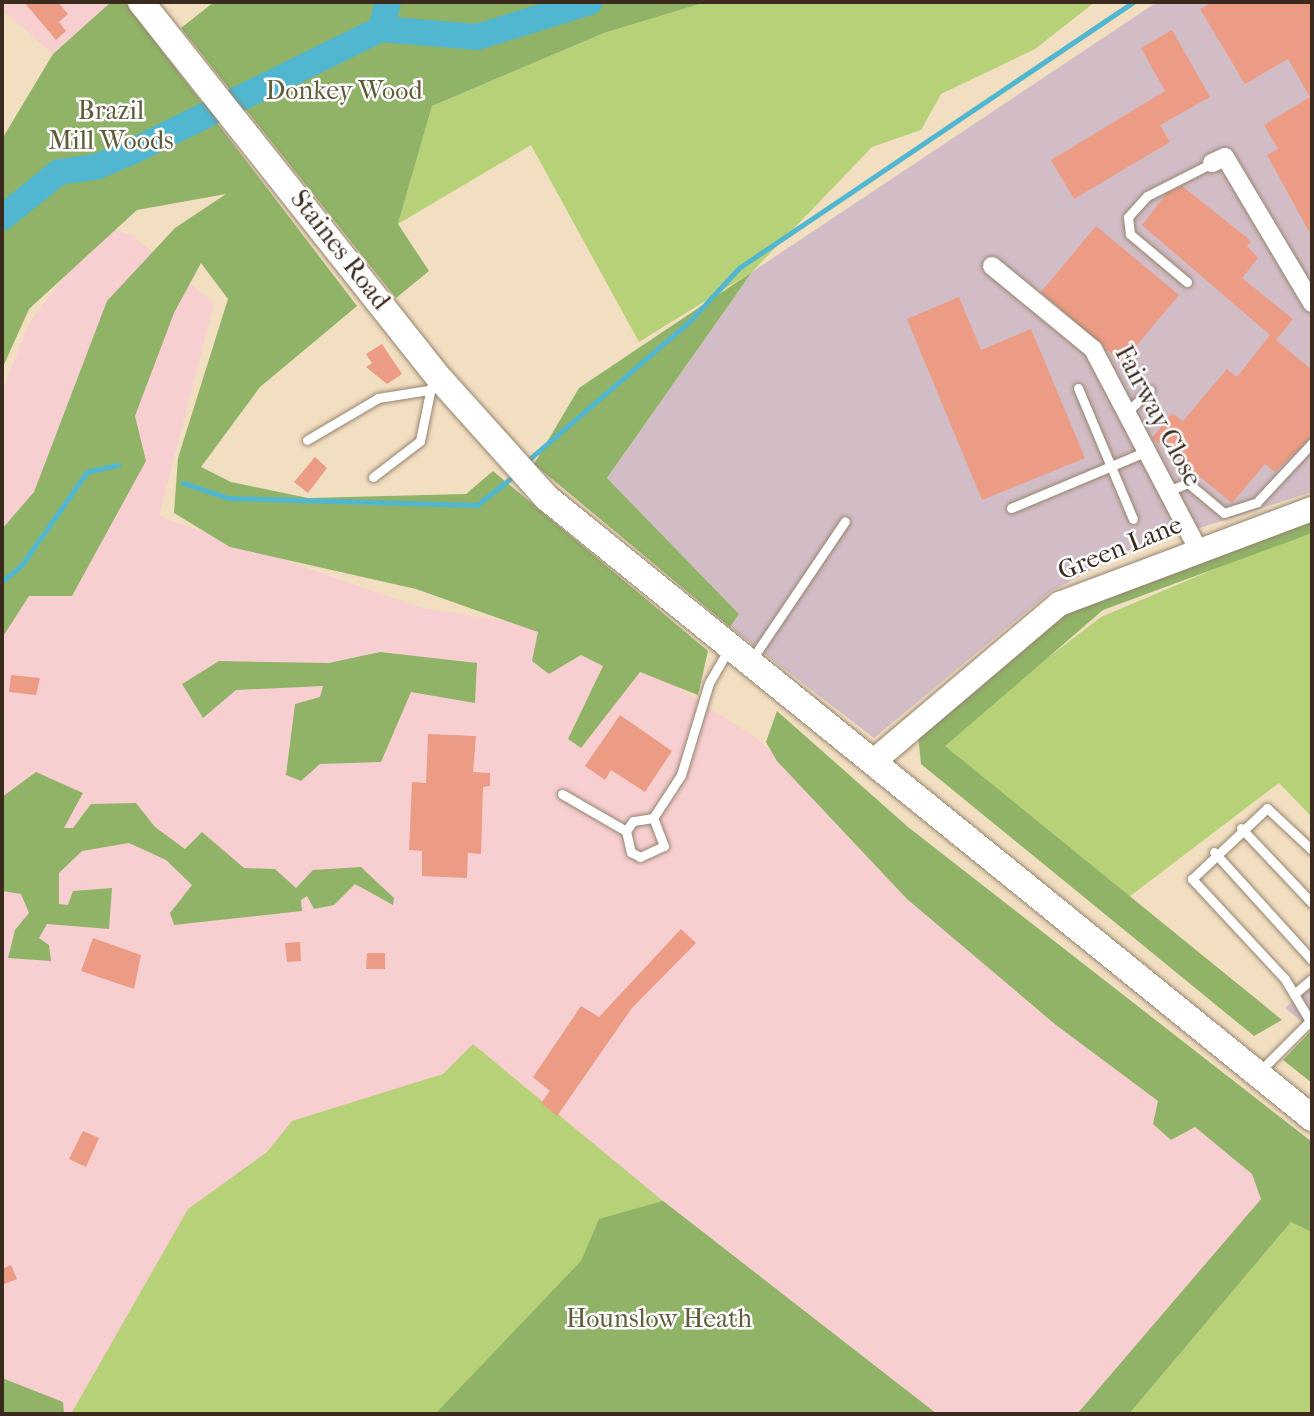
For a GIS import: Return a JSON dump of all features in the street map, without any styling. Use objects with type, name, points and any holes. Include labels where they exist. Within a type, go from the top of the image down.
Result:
[{"type":"main road","name":"Staines Road","points":[[141,2],[238,121],[434,385],[531,482],[1312,1118]]},
{"type":"street","points":[[1212,163],[1225,156],[1312,303]]},
{"type":"street","name":"Fairway Close","points":[[992,266],[1093,349],[1198,549]]},
{"type":"street","name":"Green Lane","points":[[874,761],[1059,604],[1198,549],[1312,509]]},
{"type":"lane","points":[[1187,282],[1130,234],[1128,217],[1147,196],[1212,163]]},
{"type":"lane","points":[[306,440],[378,398],[434,385],[419,441],[373,477]]},
{"type":"lane","points":[[1078,388],[1133,519]]},
{"type":"lane","points":[[1126,412],[1150,390]]},
{"type":"lane","points":[[1168,491],[1188,483],[1224,513],[1246,506],[1265,497],[1312,443]]},
{"type":"lane","points":[[1012,508],[1147,451]]},
{"type":"lane","points":[[626,831],[633,821],[653,818],[681,775],[709,683],[742,653],[845,521]]},
{"type":"lane","points":[[562,794],[626,831],[631,852],[649,858],[664,846],[653,818]]},
{"type":"lane","points":[[1257,1074],[1311,1020],[1294,994],[1192,879],[1214,852],[1260,810],[1274,809],[1312,850]]},
{"type":"lane","points":[[1241,828],[1312,903]]},
{"type":"lane","points":[[1214,852],[1312,960]]},
{"type":"lane","points":[[1294,994],[1312,979]]},
{"type":"shaded area","points":[[2,2],[111,2],[53,54],[2,10]]},
{"type":"shaded area","points":[[1157,2],[1312,2],[1312,492],[1125,552],[1050,592],[874,738],[730,627],[739,614],[607,478],[752,272]]},
{"type":"shaded area","points":[[102,227],[132,235],[214,303],[159,516],[421,608],[593,634],[755,737],[1276,1183],[1077,1414],[937,1414],[663,1201],[435,1414],[2,1414],[2,392],[30,322]]},
{"type":"shaded area","points":[[1312,984],[1312,1030],[1285,1008]]},
{"type":"green space","name":"Brazil Mill Woods","points":[[111,2],[125,2],[357,306],[260,387],[201,467],[231,482],[308,498],[466,494],[493,471],[708,651],[698,695],[640,672],[581,748],[568,739],[603,666],[581,655],[549,674],[532,661],[538,632],[416,589],[230,547],[174,513],[178,458],[228,299],[201,263],[174,313],[135,416],[146,461],[72,596],[29,596],[2,638],[2,529],[34,492],[107,301],[175,228],[226,194],[137,210],[29,309],[2,369],[2,139],[53,54]]},
{"type":"green space","name":"Donkey Wood","points":[[214,2],[706,2],[604,33],[432,106],[398,224],[429,271],[396,298],[181,28]]},
{"type":"green space","points":[[706,2],[1095,2],[1035,49],[941,94],[921,130],[872,147],[752,272],[639,342],[531,145],[398,224],[432,106],[604,33]]},
{"type":"green space","points":[[752,272],[607,478],[739,614],[730,627],[534,464],[579,388]]},
{"type":"green space","points":[[1312,517],[1312,533],[1103,610],[945,746],[1282,1020],[1254,1036],[921,764],[918,735],[1064,614]]},
{"type":"green space","points":[[1312,528],[1312,817],[1279,783],[1117,906],[932,746],[1101,617]]},
{"type":"green space","points":[[380,652],[477,663],[475,703],[411,692],[381,762],[320,764],[301,781],[286,775],[295,704],[320,697],[323,686],[236,690],[203,718],[182,684],[219,661],[329,663]]},
{"type":"green space","points":[[777,711],[908,827],[1312,1142],[1312,1232],[1291,1222],[1129,1414],[1077,1414],[1261,1199],[1252,1174],[1195,1127],[1171,1140],[1153,1124],[1158,1101],[1056,1025],[907,899],[777,761],[766,742]]},
{"type":"green space","points":[[36,772],[83,793],[64,828],[73,828],[91,804],[136,803],[155,827],[185,849],[202,832],[244,868],[275,869],[296,888],[313,870],[361,867],[394,898],[393,905],[355,884],[334,905],[314,909],[307,896],[301,900],[302,911],[174,925],[170,913],[192,885],[166,860],[129,843],[82,851],[59,873],[59,904],[68,905],[73,891],[112,888],[109,929],[47,924],[39,938],[49,945],[51,961],[8,958],[15,930],[29,913],[21,894],[2,891],[2,797]]},
{"type":"green space","points":[[1312,1030],[1312,1083],[1283,1060]]},
{"type":"green space","points":[[473,1044],[663,1201],[937,1414],[71,1414],[188,1209],[267,1152],[292,1121],[443,1074]]},
{"type":"green space","points":[[1312,1197],[1312,1414],[1129,1414],[1291,1222]]},
{"type":"green space","name":"Hounslow Heath","points":[[663,1201],[937,1414],[435,1414],[581,1261],[599,1219]]},
{"type":"green space","points":[[2,1378],[63,1402],[64,1414],[2,1414]]},
{"type":"building","points":[[24,2],[58,2],[68,14],[59,22],[66,31],[56,40]]},
{"type":"building","points":[[1213,2],[1312,2],[1312,237],[1267,155],[1278,149],[1264,125],[1310,97],[1288,59],[1245,84],[1200,9]]},
{"type":"building","points":[[1172,30],[1210,97],[1160,125],[1170,142],[1074,199],[1051,160],[1165,91],[1141,48]]},
{"type":"building","points":[[1182,186],[1251,241],[1247,246],[1258,258],[1242,278],[1293,319],[1276,340],[1312,370],[1312,436],[1275,472],[1265,464],[1232,503],[1152,438],[1172,413],[1183,421],[1227,369],[1237,377],[1270,335],[1142,225],[1167,193]]},
{"type":"building","points":[[1096,226],[1179,295],[1122,363],[1041,292]]},
{"type":"building","points":[[959,297],[981,350],[1031,329],[1085,458],[982,500],[907,319]]},
{"type":"building","points":[[382,344],[402,374],[387,384],[366,367],[372,363],[366,354]]},
{"type":"building","points":[[315,457],[327,468],[308,493],[294,482]]},
{"type":"building","points":[[11,675],[40,678],[36,695],[9,692]]},
{"type":"building","points":[[620,715],[672,751],[645,792],[611,770],[605,780],[585,766]]},
{"type":"building","points":[[428,734],[476,736],[473,772],[490,773],[490,786],[483,787],[481,854],[468,853],[467,878],[422,876],[422,851],[409,850],[412,782],[426,783]]},
{"type":"building","points":[[681,929],[696,943],[632,1008],[557,1116],[541,1103],[550,1091],[533,1077],[581,1006],[599,1017]]},
{"type":"building","points":[[93,938],[141,955],[134,989],[81,971]]},
{"type":"building","points":[[300,942],[301,961],[287,962],[285,943]]},
{"type":"building","points":[[367,953],[385,953],[385,969],[366,969]]},
{"type":"building","points":[[83,1131],[99,1138],[86,1167],[69,1159]]},
{"type":"building","points":[[11,1265],[17,1279],[2,1285],[2,1269]]},
{"type":"waterway","points":[[381,29],[388,2]]},
{"type":"waterway","points":[[2,218],[59,172],[96,167],[133,151],[381,29],[477,37],[590,2]]},
{"type":"waterway","points":[[525,463],[690,321],[739,268],[1133,2]]},
{"type":"waterway","points":[[2,581],[21,566],[87,472],[118,465]]},
{"type":"waterway","points":[[183,483],[229,498],[477,505],[515,475]]}]
